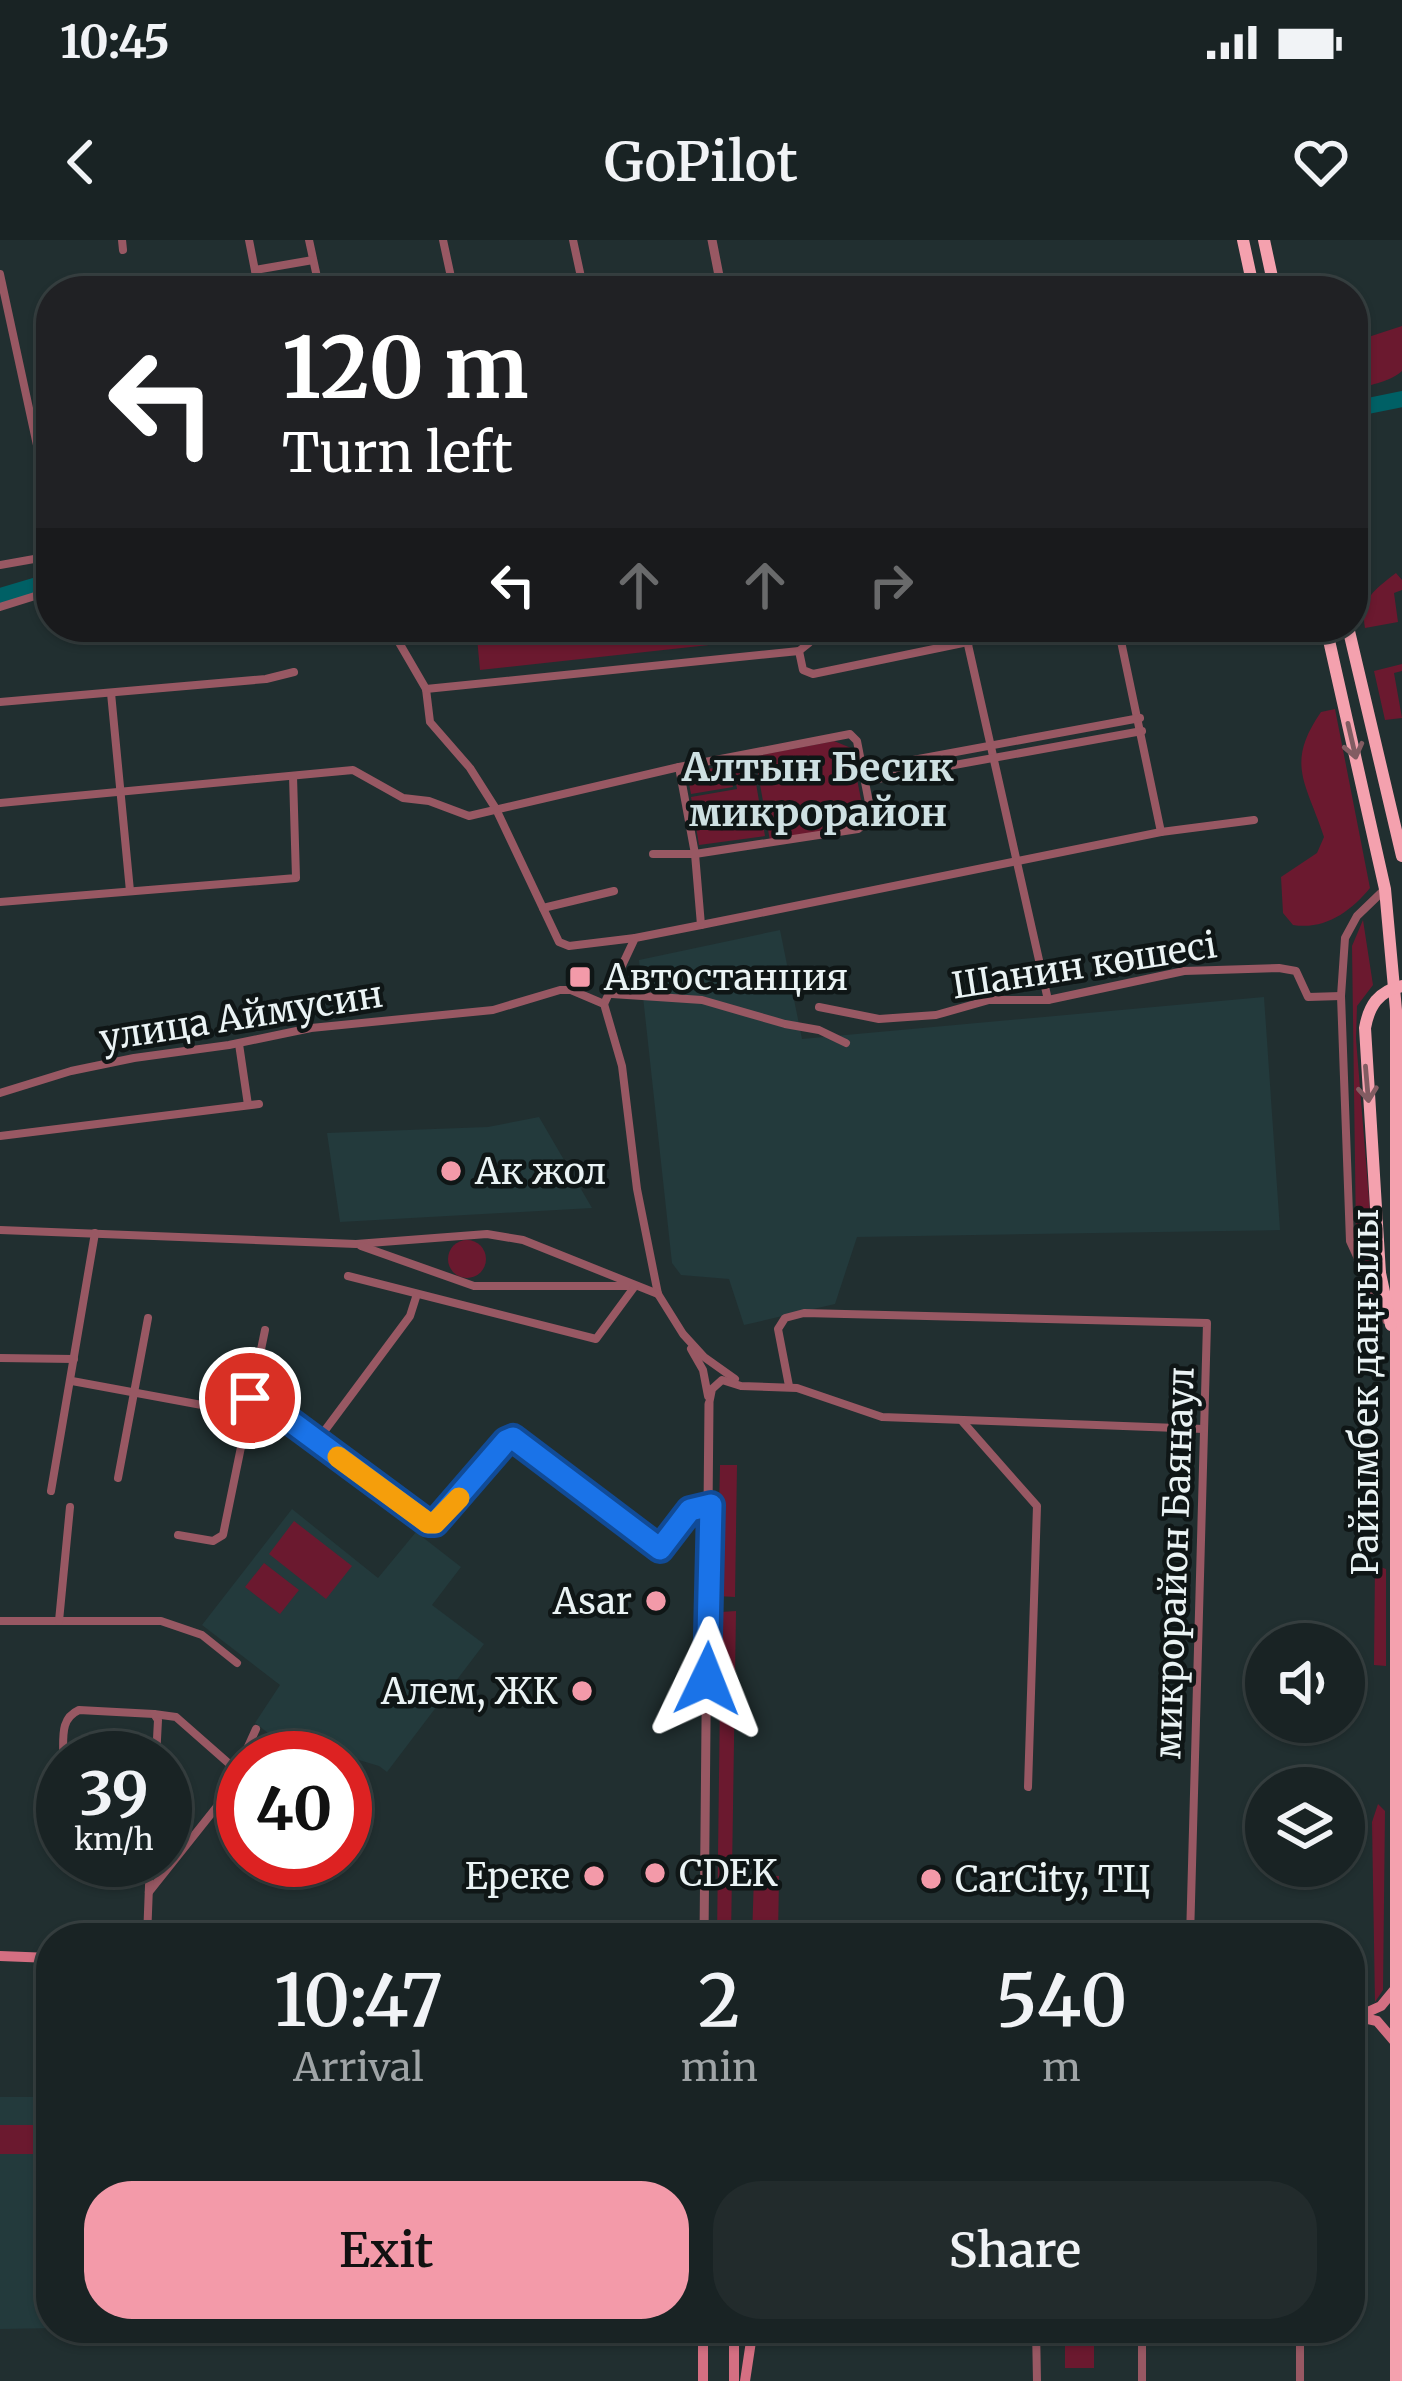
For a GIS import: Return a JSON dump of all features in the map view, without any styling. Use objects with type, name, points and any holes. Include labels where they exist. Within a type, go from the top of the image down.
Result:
[{"type":"highway","points":[[1243,240],[1251,276]]},
{"type":"highway","points":[[1264,240],[1272,276]]},
{"type":"highway","name":"Райымбек даңғылы","points":[[1329,642],[1385,889],[1396,1010],[1396,2381]]},
{"type":"highway","points":[[1352,642],[1402,856]]},
{"type":"highway","points":[[1396,1355],[1380,1273],[1365,1028],[1378,997],[1402,986]]},
{"type":"main road","points":[[0,1956],[36,1957]]},
{"type":"main road","points":[[1365,2012],[1381,2006],[1395,1990]]},
{"type":"main road","points":[[1365,2018],[1377,2021],[1395,2042]]},
{"type":"main road","points":[[703,2343],[703,2381]]},
{"type":"main road","points":[[734,2343],[734,2381]]},
{"type":"main road","points":[[745,2381],[751,2343]]},
{"type":"street","points":[[249,240],[257,276]]},
{"type":"street","points":[[309,240],[317,276]]},
{"type":"street","points":[[443,240],[451,276]]},
{"type":"street","points":[[573,240],[581,276]]},
{"type":"street","points":[[712,240],[719,276]]},
{"type":"street","points":[[256,270],[314,260]]},
{"type":"street","points":[[0,274],[36,441]]},
{"type":"street","points":[[0,565],[36,559]]},
{"type":"street","points":[[0,607],[36,596]]},
{"type":"street","points":[[399,642],[426,689],[426,711],[436,733],[470,767],[496,809],[563,945],[635,938],[701,921],[1161,832],[1255,820]]},
{"type":"street","points":[[426,689],[799,650],[809,642]]},
{"type":"street","points":[[799,650],[803,670],[814,674],[962,642]]},
{"type":"street","points":[[967,642],[1048,1000]]},
{"type":"street","points":[[1122,642],[1161,832]]},
{"type":"street","points":[[0,702],[266,679],[294,672]]},
{"type":"street","points":[[111,693],[130,891]]},
{"type":"street","points":[[863,769],[1140,718]]},
{"type":"street","points":[[866,781],[1142,731]]},
{"type":"street","points":[[0,803],[353,770],[403,798],[429,800],[469,816],[847,733],[856,738],[873,814],[862,828],[695,854],[653,854]]},
{"type":"street","points":[[680,771],[701,921]]},
{"type":"street","points":[[0,902],[296,878],[292,776]]},
{"type":"street","points":[[1385,889],[1357,916],[1345,938],[1341,996],[1350,1241],[1391,1330]]},
{"type":"street","points":[[543,908],[614,891]]},
{"type":"street","points":[[635,938],[604,1004],[622,1066],[637,1190],[658,1294],[703,1370],[709,1404],[704,1923]]},
{"type":"street","name":"Шанин көшесі","points":[[819,1007],[879,1018],[936,1015],[989,1000],[1048,1000],[1184,971],[1279,968],[1296,971],[1308,997],[1341,996]]},
{"type":"street","name":"улица Аймусин","points":[[0,1093],[134,1058],[239,1044],[310,1028],[493,1010],[566,989],[604,1004]]},
{"type":"street","points":[[612,994],[703,1000],[819,1030],[846,1043]]},
{"type":"street","points":[[0,1136],[254,1105],[239,1044]]},
{"type":"street","points":[[0,1231],[356,1244],[487,1234],[596,1266],[658,1294]]},
{"type":"street","points":[[51,1491],[95,1234]]},
{"type":"street","points":[[356,1244],[475,1286],[635,1286]]},
{"type":"street","points":[[348,1276],[596,1339],[635,1286]]},
{"type":"street","points":[[317,1441],[410,1316],[417,1294]]},
{"type":"street","name":"микрорайон Баянаул","points":[[789,1386],[778,1329],[785,1318],[804,1313],[1207,1323],[1190,1923]]},
{"type":"street","points":[[118,1478],[148,1318]]},
{"type":"street","points":[[178,1535],[213,1541],[223,1535],[265,1330]]},
{"type":"street","points":[[683,1334],[741,1386]]},
{"type":"street","points":[[0,1358],[74,1358]]},
{"type":"street","points":[[709,1404],[712,1389],[722,1380],[741,1386],[789,1386],[882,1417],[1204,1429]]},
{"type":"street","points":[[72,1382],[245,1413]]},
{"type":"street","points":[[250,1398],[263,1401],[428,1523],[435,1523],[513,1438],[660,1549],[690,1510],[711,1505]]},
{"type":"street","points":[[961,1420],[1037,1506],[1028,1787]]},
{"type":"street","points":[[59,1622],[70,1507]]},
{"type":"street","points":[[0,1621],[174,1624],[202,1635],[237,1663]]},
{"type":"street","points":[[64,1731],[69,1714],[79,1710],[176,1717],[216,1752]]},
{"type":"street","points":[[154,1714],[157,1731]]},
{"type":"street","points":[[149,1892],[216,1808]]},
{"type":"street","points":[[147,1923],[149,1887]]},
{"type":"street","points":[[1036,2343],[1037,2381]]},
{"type":"street","points":[[1142,2343],[1142,2381]]},
{"type":"street","points":[[1300,2343],[1300,2381]]},
{"type":"shaded area","points":[[1402,326],[1402,371],[1368,386],[1368,337]]},
{"type":"shaded area","points":[[1396,573],[1402,580],[1402,590],[1394,593],[1398,622],[1368,627],[1368,602]]},
{"type":"shaded area","points":[[477,642],[736,642],[480,670]]},
{"type":"shaded area","points":[[1402,664],[1402,671],[1394,673],[1402,718],[1385,720],[1374,671]]},
{"type":"shaded area","points":[[1335,709],[1370,888],[1336,917],[1316,925],[1293,925],[1283,913],[1281,877],[1317,853],[1324,837],[1301,760],[1321,712]]},
{"type":"shaded area","points":[[834,741],[851,748],[864,815],[854,829],[770,841],[755,756]]},
{"type":"shaded area","points":[[752,760],[765,836],[699,845],[691,797],[737,789],[733,763]]},
{"type":"shaded area","points":[[729,765],[733,787],[691,794],[687,773]]},
{"type":"shaded area","points":[[1363,920],[1373,985],[1357,1006],[1356,1039],[1375,1273],[1356,1235],[1352,946]]},
{"type":"shaded area","points":[[780,930],[802,1039],[1264,997],[1280,1230],[857,1237],[835,1304],[744,1325],[729,1279],[681,1275],[672,1263],[639,960]]},
{"type":"shaded area","name":"Ак жол","points":[[539,1117],[592,1208],[340,1222],[327,1133],[488,1127]]},
{"type":"shaded area","points":[[467,1240],[480,1246],[486,1259],[480,1272],[467,1278],[454,1272],[448,1259],[454,1246]]},
{"type":"shaded area","points":[[720,1465],[737,1465],[735,1597],[717,1596]]},
{"type":"shaded area","points":[[292,1509],[378,1578],[416,1532],[461,1567],[432,1605],[484,1644],[387,1772],[372,1764],[372,1731],[266,1731],[255,1723],[280,1685],[202,1625]]},
{"type":"shaded area","points":[[294,1521],[352,1566],[326,1599],[269,1554]]},
{"type":"shaded area","points":[[264,1563],[299,1590],[280,1614],[245,1587]]},
{"type":"shaded area","points":[[1375,1565],[1386,1569],[1386,1666],[1374,1665]]},
{"type":"shaded area","points":[[736,1611],[731,1923],[717,1923],[721,1612]]},
{"type":"shaded area","points":[[1378,1804],[1385,1811],[1383,1990],[1375,2002],[1372,1822]]},
{"type":"shaded area","points":[[754,1876],[779,1876],[778,1923],[752,1923]]},
{"type":"shaded area","points":[[0,2097],[36,2097],[36,2328],[0,2329]]},
{"type":"shaded area","points":[[0,2125],[36,2125],[36,2154],[0,2154]]},
{"type":"shaded area","points":[[1065,2343],[1094,2343],[1094,2368],[1065,2368]]},
{"type":"waterway","points":[[1368,406],[1402,399]]},
{"type":"waterway","points":[[0,596],[36,585]]},
{"type":"slow traffic","points":[[338,1457],[428,1523],[435,1523],[459,1498]]},
{"type":"place","name":"Автостанция","points":[[580,977]]},
{"type":"place","name":"Ак жол","points":[[451,1171]]},
{"type":"place","name":"Asar","points":[[656,1601]]},
{"type":"place","name":"Алем, ЖК","points":[[582,1691]]},
{"type":"place","name":"CDEK","points":[[655,1873]]},
{"type":"place","name":"Ереке","points":[[594,1876]]},
{"type":"place","name":"CarCity, ТЦ","points":[[931,1879]]},
{"type":"district","name":"Алтын Бесик микрорайон","points":[[818,790]]},
{"type":"route","points":[[250,1398],[263,1401],[428,1523],[435,1523],[513,1438],[660,1549],[690,1510],[711,1505],[707,1679]]}]
